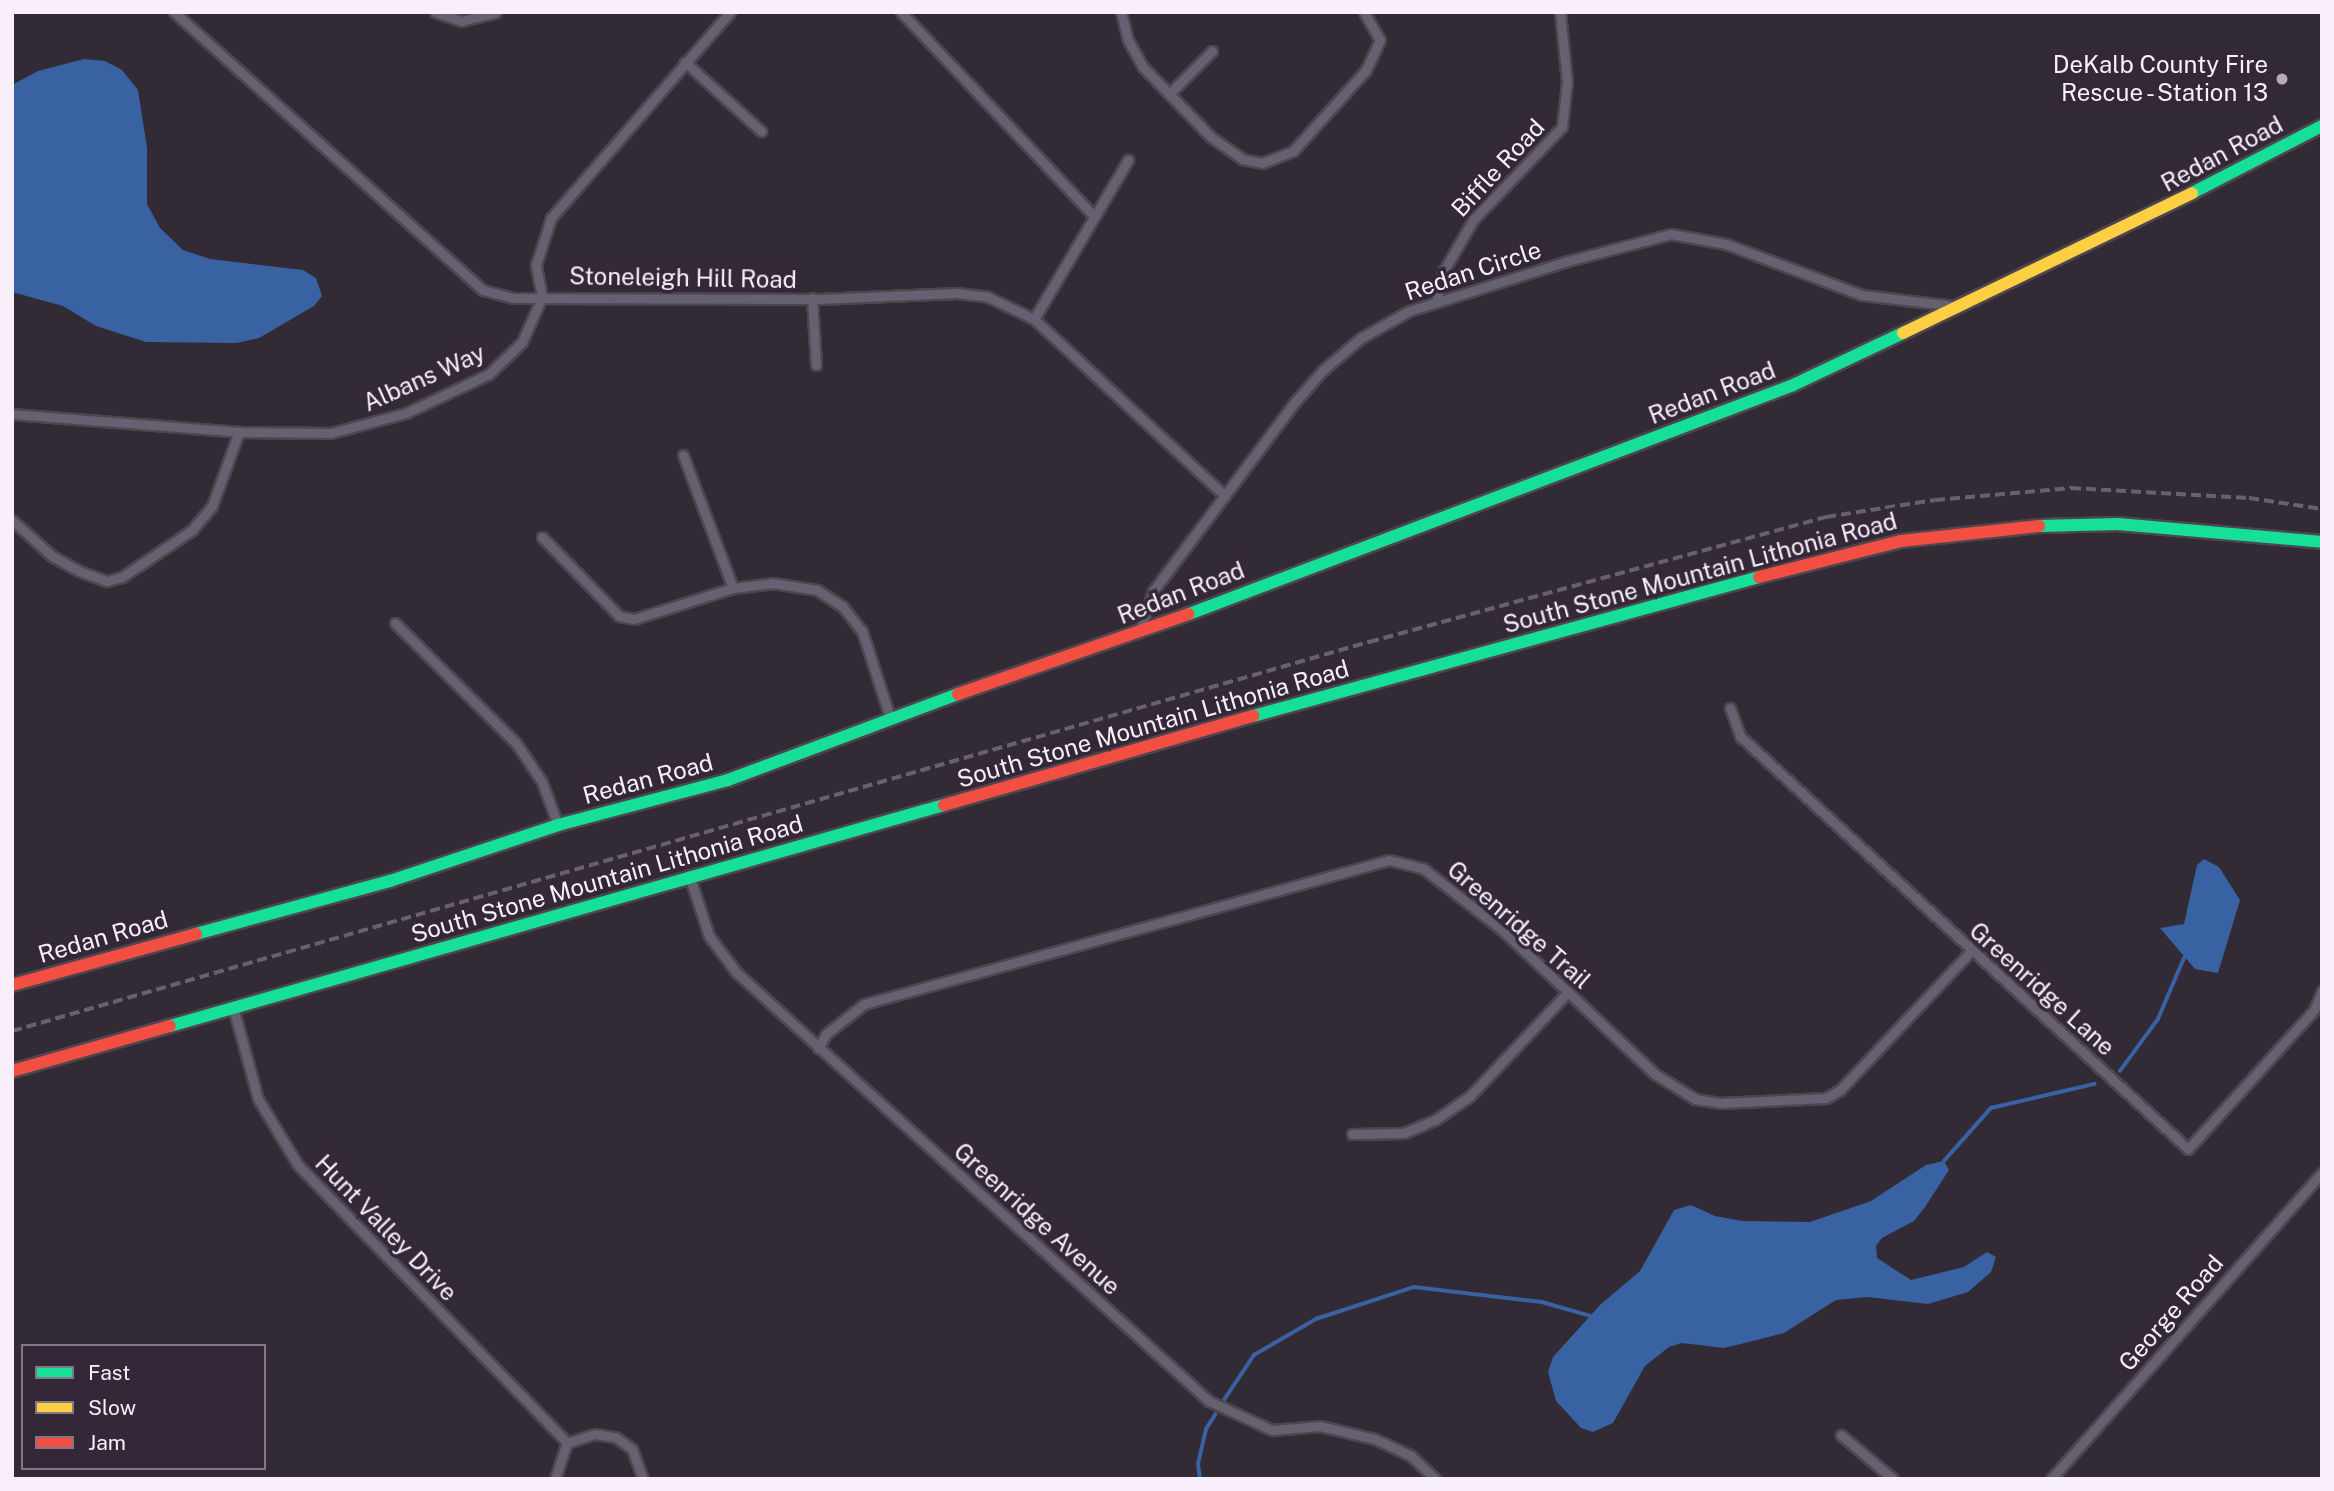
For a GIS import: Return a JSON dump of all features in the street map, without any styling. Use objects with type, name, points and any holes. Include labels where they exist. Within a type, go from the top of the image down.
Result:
[{"type":"main road","name":"Redan Road","points":[[12,985],[435,868],[558,825],[727,780],[890,717],[1140,629],[1782,389],[2141,220],[2322,126]]},
{"type":"main road","name":"South Stone Mountain Lithonia Road","points":[[12,1071],[689,875],[1605,616],[1901,541],[2024,526],[2118,524],[2322,542]]},
{"type":"street","name":"Stoneleigh Hill Road","points":[[174,12],[470,282],[513,298],[812,298],[972,294],[1002,301],[1034,319],[1225,496]]},
{"type":"street","points":[[435,12],[460,21],[496,12]]},
{"type":"street","points":[[542,297],[536,265],[551,218],[730,12]]},
{"type":"street","points":[[901,12],[1093,215]]},
{"type":"street","points":[[1121,12],[1128,40],[1143,67],[1171,92],[1211,137],[1242,159],[1262,163],[1293,151],[1366,70],[1380,40],[1364,12]]},
{"type":"street","name":"Biffle Road","points":[[1436,302],[1443,272],[1473,220],[1562,127],[1567,82],[1560,12]]},
{"type":"street","points":[[1171,92],[1212,51]]},
{"type":"street","points":[[685,62],[761,131]]},
{"type":"street","points":[[1034,319],[1093,215],[1128,160]]},
{"type":"street","name":"Redan Circle","points":[[1140,629],[1153,591],[1323,370],[1380,326],[1436,302],[1642,239],[1671,234],[1726,244],[1862,295],[1956,307]]},
{"type":"street","name":"Albans Way","points":[[12,414],[239,432],[331,433],[406,413],[502,365],[522,342],[542,297]]},
{"type":"street","points":[[812,298],[816,365]]},
{"type":"street","points":[[12,520],[52,556],[79,571],[107,581],[122,577],[192,530],[212,506],[239,432]]},
{"type":"street","points":[[683,454],[733,588]]},
{"type":"street","points":[[542,537],[619,616],[634,619],[669,611],[733,588],[803,585],[843,607],[862,631],[890,717]]},
{"type":"street","points":[[395,623],[516,743],[542,782],[558,825]]},
{"type":"street","name":"Greenridge Lane","points":[[1730,708],[1740,736],[2188,1149],[2314,1010],[2322,991]]},
{"type":"street","name":"Greenridge Trail","points":[[818,1048],[826,1034],[864,1004],[1390,860],[1424,869],[1501,929],[1655,1074],[1695,1099],[1720,1103],[1826,1098],[1840,1090],[1971,951]]},
{"type":"street","name":"Greenridge Avenue","points":[[689,875],[709,936],[736,972],[1209,1401],[1272,1430],[1320,1426],[1375,1439],[1411,1456],[1436,1479]]},
{"type":"street","points":[[1352,1134],[1404,1133],[1435,1120],[1470,1096],[1567,992]]},
{"type":"street","name":"Hunt Valley Drive","points":[[233,1007],[258,1099],[298,1166],[567,1443]]},
{"type":"street","name":"George Road","points":[[2051,1479],[2322,1173]]},
{"type":"street","points":[[555,1479],[567,1443],[595,1434],[615,1437],[639,1459],[643,1479]]},
{"type":"street","points":[[1841,1435],[1893,1479]]},
{"type":"water","points":[[84,59],[105,61],[122,70],[138,90],[147,148],[147,204],[160,228],[183,250],[210,259],[303,270],[316,278],[322,296],[314,306],[259,338],[237,343],[146,342],[96,326],[63,306],[12,292],[12,85],[38,71]]},
{"type":"water","points":[[2204,859],[2219,867],[2240,900],[2218,973],[2195,969],[2160,928],[2184,924],[2197,865]]},
{"type":"water","points":[[1944,1161],[1949,1170],[1925,1207],[1914,1221],[1882,1238],[1876,1246],[1877,1258],[1911,1280],[1964,1267],[1987,1252],[1996,1257],[1991,1272],[1968,1292],[1928,1304],[1868,1297],[1836,1300],[1784,1333],[1724,1348],[1682,1343],[1669,1347],[1645,1366],[1613,1423],[1593,1432],[1581,1428],[1556,1401],[1548,1372],[1553,1357],[1600,1305],[1640,1271],[1674,1210],[1691,1205],[1715,1216],[1742,1221],[1810,1222],[1871,1201],[1926,1165]]},
{"type":"waterway","points":[[2120,1071],[2158,1019],[2184,958]]},
{"type":"waterway","points":[[1944,1161],[1991,1108],[2094,1084]]},
{"type":"waterway","points":[[1224,1400],[1254,1355],[1316,1319],[1414,1287],[1542,1302],[1591,1316]]},
{"type":"waterway","points":[[1200,1479],[1198,1464],[1206,1429],[1215,1415]]},
{"type":"railway","points":[[12,1031],[1369,642],[1826,517],[1935,500],[2071,488],[2249,498],[2322,509]]},
{"type":"traffic: fast","points":[[2192,193],[2322,126]]},
{"type":"traffic: fast","points":[[1189,614],[1793,385],[1903,333]]},
{"type":"traffic: fast","points":[[2039,526],[2118,524],[2322,542]]},
{"type":"traffic: fast","points":[[1253,716],[1759,577]]},
{"type":"traffic: fast","points":[[196,934],[390,881],[558,825],[728,780],[958,694]]},
{"type":"traffic: fast","points":[[170,1026],[944,805]]},
{"type":"traffic: slow","points":[[1903,333],[2192,193]]},
{"type":"traffic: jam","points":[[1759,577],[1901,541],[2039,526]]},
{"type":"traffic: jam","points":[[958,694],[1189,614]]},
{"type":"traffic: jam","points":[[944,805],[1253,716]]},
{"type":"traffic: jam","points":[[12,985],[196,934]]},
{"type":"traffic: jam","points":[[12,1071],[170,1026]]},
{"type":"place","name":"DeKalb County Fire Rescue - Station 13","points":[[2282,79]]}]
